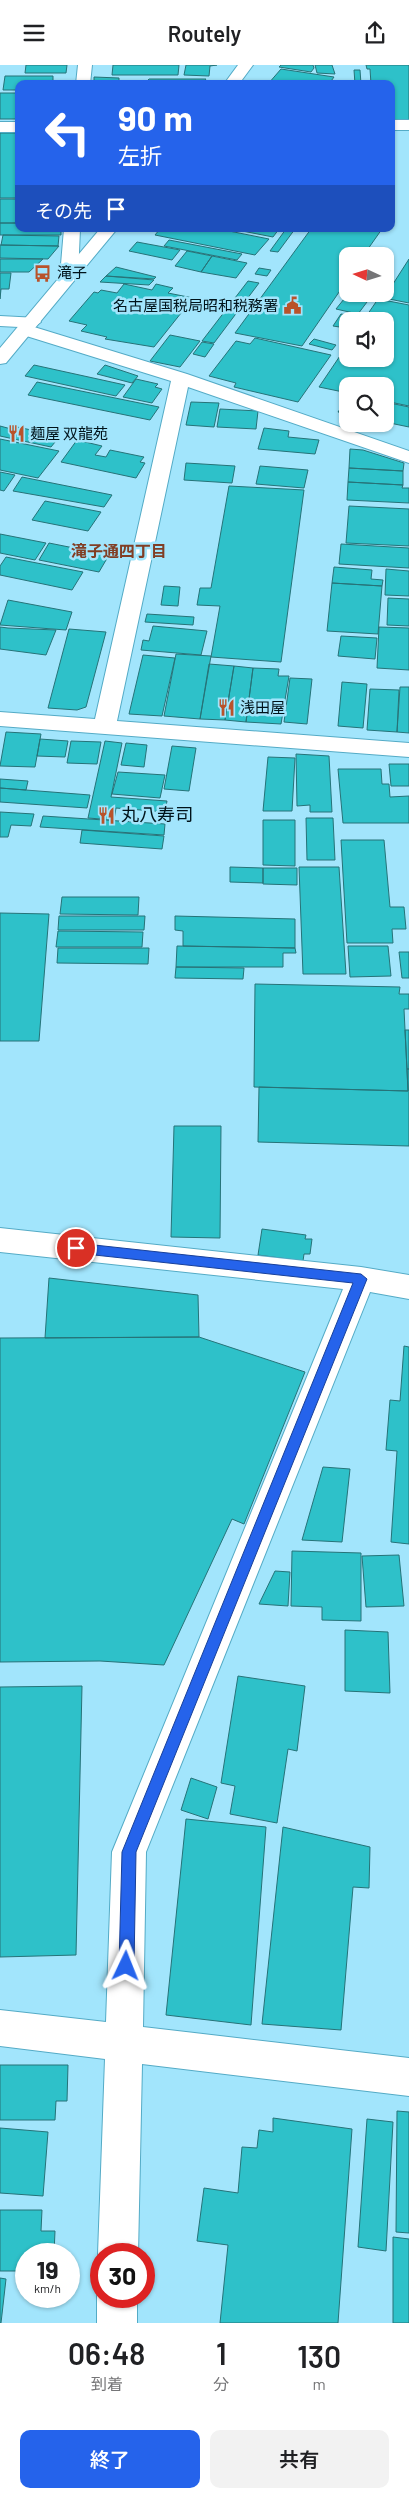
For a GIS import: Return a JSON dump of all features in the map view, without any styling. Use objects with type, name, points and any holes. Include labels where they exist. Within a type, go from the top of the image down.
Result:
[{"type":"street","points":[[83,80],[85,65]]},
{"type":"street","points":[[234,80],[246,65]]},
{"type":"street","points":[[395,125],[409,125]]},
{"type":"street","points":[[0,127],[15,127]]},
{"type":"street","points":[[69,276],[72,232]]},
{"type":"street","points":[[0,359],[106,232]]},
{"type":"street","points":[[0,321],[29,326],[409,457]]},
{"type":"street","points":[[105,726],[181,378]]},
{"type":"street","points":[[0,719],[409,750]]},
{"type":"street","points":[[0,1240],[361,1279],[409,1287]]},
{"type":"street","points":[[118,2243],[129,1852],[361,1279]]},
{"type":"street","points":[[0,2028],[409,2077]]},
{"type":"street","points":[[116,2323],[117,2308]]},
{"type":"building","points":[[26,65],[67,65],[66,73],[25,73]]},
{"type":"building","points":[[113,65],[179,65],[178,75],[112,75]]},
{"type":"building","points":[[186,65],[217,65],[210,66],[209,76],[184,75]]},
{"type":"building","points":[[281,65],[313,65],[314,68],[311,72],[279,67]]},
{"type":"building","points":[[315,65],[332,65],[335,74],[317,73]]},
{"type":"building","points":[[366,65],[409,65],[409,120],[395,120],[395,80],[371,80],[370,69],[367,69]]},
{"type":"building","points":[[281,69],[334,77],[332,80],[271,80]]},
{"type":"building","points":[[354,70],[360,70],[361,80],[355,80]]},
{"type":"building","points":[[5,76],[53,76],[53,80],[15,80],[15,90],[3,90]]},
{"type":"building","points":[[94,77],[119,78],[119,80],[94,80]]},
{"type":"building","points":[[149,79],[206,79],[205,80]]},
{"type":"building","points":[[0,93],[15,93],[15,119],[0,119]]},
{"type":"building","points":[[0,133],[15,133],[15,198],[0,198]]},
{"type":"building","points":[[0,199],[15,199],[15,223],[0,223]]},
{"type":"building","points":[[0,223],[15,223],[15,232],[61,232],[61,235],[0,235]]},
{"type":"building","points":[[158,232],[234,232],[269,239],[255,255],[155,235]]},
{"type":"building","points":[[247,232],[277,232],[273,237]]},
{"type":"building","points":[[284,232],[293,232],[278,252],[270,251]]},
{"type":"building","name":"名古屋国税局昭和税務署","points":[[309,232],[380,232],[369,247],[339,247],[339,292],[302,346],[235,333]]},
{"type":"building","points":[[3,235],[59,236],[58,246],[1,245]]},
{"type":"building","points":[[169,240],[242,254],[237,260],[164,246]]},
{"type":"building","points":[[137,242],[180,250],[172,260],[129,251]]},
{"type":"building","points":[[0,245],[59,246],[48,259],[0,258]]},
{"type":"building","points":[[187,251],[212,256],[201,272],[175,266]]},
{"type":"building","points":[[212,256],[247,263],[236,278],[201,272]]},
{"type":"building","points":[[0,259],[43,259],[29,272],[0,272]]},
{"type":"building","points":[[409,259],[409,303],[394,300],[394,282]]},
{"type":"building","points":[[116,267],[156,277],[154,279],[106,276]]},
{"type":"building","points":[[259,268],[271,270],[267,276],[255,274]]},
{"type":"building","points":[[0,273],[11,273],[9,289],[1,289],[0,299]]},
{"type":"building","points":[[106,276],[154,280],[149,285],[100,282]]},
{"type":"building","points":[[248,281],[259,283],[214,343],[202,341]]},
{"type":"building","points":[[124,284],[152,290],[156,284],[173,288],[168,293],[193,298],[154,347],[105,339],[107,337],[81,331],[87,325],[69,321],[94,292],[98,293],[101,290],[117,293]]},
{"type":"building","points":[[394,302],[409,305],[409,406],[394,403],[394,377],[339,377],[339,391],[319,387],[339,357],[339,367],[394,367],[394,312],[369,312],[375,303]]},
{"type":"building","points":[[341,303],[366,303],[360,312],[336,309]]},
{"type":"building","points":[[339,317],[339,327],[333,326]]},
{"type":"building","points":[[170,335],[200,341],[180,367],[150,361]]},
{"type":"building","points":[[255,338],[331,355],[298,402],[234,387],[236,383],[209,376],[236,341],[250,344]]},
{"type":"building","points":[[314,339],[336,345],[332,350],[309,344]]},
{"type":"building","points":[[202,342],[214,344],[205,357],[193,354]]},
{"type":"building","points":[[34,365],[125,385],[116,396],[25,376]]},
{"type":"building","points":[[105,365],[138,376],[132,383],[97,374]]},
{"type":"building","points":[[136,379],[158,384],[155,387],[162,389],[152,403],[123,397]]},
{"type":"building","points":[[37,382],[159,407],[150,420],[28,395]]},
{"type":"building","points":[[191,402],[219,403],[214,427],[186,425]]},
{"type":"building","points":[[394,404],[409,407],[409,427],[394,424]]},
{"type":"building","points":[[220,409],[258,411],[256,429],[217,427]]},
{"type":"building","points":[[0,426],[15,430],[17,427],[60,436],[51,447],[0,436]]},
{"type":"building","points":[[264,428],[289,431],[288,437],[319,440],[315,454],[258,449]]},
{"type":"building","points":[[0,439],[59,451],[38,478],[0,470]]},
{"type":"building","points":[[77,440],[102,446],[95,455],[106,457],[110,450],[144,457],[140,462],[145,463],[136,478],[61,462]]},
{"type":"building","points":[[350,449],[363,450],[404,463],[403,471],[349,468]]},
{"type":"building","points":[[186,463],[235,466],[232,483],[184,480]]},
{"type":"building","points":[[260,466],[308,470],[304,488],[256,484]]},
{"type":"building","points":[[349,468],[403,471],[403,485],[348,482]]},
{"type":"building","points":[[0,472],[15,475],[4,491],[0,490]]},
{"type":"building","points":[[22,477],[112,495],[104,507],[13,491]]},
{"type":"building","points":[[348,482],[403,485],[402,488],[409,488],[409,503],[347,500]]},
{"type":"building","points":[[229,486],[304,490],[281,662],[211,657],[220,606],[197,605],[200,588],[211,588]]},
{"type":"building","points":[[45,501],[101,512],[88,531],[32,520]]},
{"type":"building","points":[[349,506],[409,509],[409,546],[346,543]]},
{"type":"building","points":[[0,534],[46,543],[35,560],[0,553]]},
{"type":"building","points":[[49,543],[109,555],[99,572],[39,560]]},
{"type":"building","points":[[341,544],[409,548],[409,568],[339,564]]},
{"type":"building","points":[[6,557],[83,572],[72,590],[0,575],[0,566]]},
{"type":"building","points":[[334,567],[372,570],[371,579],[383,580],[382,586],[332,583]]},
{"type":"building","points":[[386,569],[409,571],[409,596],[385,595]]},
{"type":"building","points":[[332,583],[382,586],[378,634],[327,631]]},
{"type":"building","points":[[164,586],[180,587],[178,606],[161,605]]},
{"type":"building","points":[[388,598],[409,599],[409,626],[387,625]]},
{"type":"building","points":[[8,600],[72,612],[66,630],[0,625]]},
{"type":"building","points":[[147,614],[194,617],[193,625],[145,622]]},
{"type":"building","points":[[153,626],[207,631],[201,655],[141,650],[143,640],[149,641]]},
{"type":"building","points":[[0,627],[56,630],[46,655],[0,649]]},
{"type":"building","points":[[379,627],[409,628],[409,670],[377,668]]},
{"type":"building","points":[[69,629],[106,632],[86,707],[77,710],[48,708]]},
{"type":"building","points":[[341,636],[377,638],[375,659],[338,656]]},
{"type":"building","points":[[176,654],[211,656],[200,719],[164,716]]},
{"type":"building","points":[[143,655],[175,658],[162,716],[129,714]]},
{"type":"building","points":[[209,664],[234,666],[225,720],[200,719]]},
{"type":"building","points":[[234,666],[253,668],[246,722],[225,720]]},
{"type":"building","points":[[253,668],[279,669],[278,676],[289,676],[281,724],[246,722]]},
{"type":"building","points":[[290,678],[312,679],[307,724],[284,722]]},
{"type":"building","points":[[342,682],[367,684],[363,728],[338,726]]},
{"type":"building","points":[[400,687],[409,687],[409,733],[397,732]]},
{"type":"building","points":[[370,689],[399,690],[397,732],[367,730]]},
{"type":"building","points":[[6,732],[41,734],[35,767],[0,766]]},
{"type":"building","points":[[40,739],[68,741],[65,757],[37,756]]},
{"type":"building","points":[[71,741],[101,742],[97,764],[67,763]]},
{"type":"building","points":[[105,741],[122,743],[111,797],[167,801],[165,812],[116,808],[114,820],[88,818]]},
{"type":"building","points":[[126,743],[147,745],[144,767],[121,765]]},
{"type":"building","points":[[172,746],[196,748],[189,791],[164,789]]},
{"type":"building","points":[[296,754],[329,756],[332,812],[310,812],[310,805],[297,806]]},
{"type":"building","points":[[268,757],[295,758],[292,811],[263,811]]},
{"type":"building","points":[[389,764],[409,764],[409,786],[391,786]]},
{"type":"building","points":[[338,769],[381,769],[382,784],[389,784],[390,797],[409,796],[409,823],[343,823]]},
{"type":"building","points":[[118,772],[165,775],[160,798],[112,794]]},
{"type":"building","points":[[0,779],[28,781],[26,790],[0,788]]},
{"type":"building","points":[[0,788],[90,795],[87,808],[0,802]]},
{"type":"building","points":[[0,812],[34,814],[31,826],[11,825],[8,837],[0,837]]},
{"type":"building","points":[[43,816],[165,824],[164,835],[40,827]]},
{"type":"building","points":[[306,818],[333,818],[335,860],[307,860]]},
{"type":"building","points":[[263,820],[295,820],[295,866],[263,865]]},
{"type":"building","points":[[82,830],[164,836],[162,849],[80,843]]},
{"type":"building","points":[[341,840],[384,840],[390,907],[404,907],[406,929],[392,929],[393,943],[347,943]]},
{"type":"building","points":[[230,867],[263,868],[263,883],[230,882]]},
{"type":"building","points":[[299,867],[339,867],[346,974],[303,974]]},
{"type":"building","points":[[263,868],[297,868],[297,885],[263,884]]},
{"type":"building","points":[[62,897],[139,897],[138,915],[60,914]]},
{"type":"building","points":[[0,913],[49,914],[39,1041],[0,1041]]},
{"type":"building","points":[[59,916],[145,916],[144,930],[58,930]]},
{"type":"building","points":[[175,916],[295,919],[295,948],[183,946],[183,931],[175,930]]},
{"type":"building","points":[[58,931],[143,932],[142,947],[56,947]]},
{"type":"building","points":[[177,946],[295,948],[296,953],[283,953],[283,967],[176,967]]},
{"type":"building","points":[[348,946],[388,946],[391,976],[350,977]]},
{"type":"building","points":[[58,948],[149,948],[148,964],[57,963]]},
{"type":"building","points":[[399,952],[409,952],[409,978],[402,978]]},
{"type":"building","points":[[176,967],[244,968],[243,979],[175,978]]},
{"type":"building","points":[[255,984],[400,987],[399,994],[409,994],[409,1009],[404,1009],[408,1091],[254,1087]]},
{"type":"building","points":[[405,1030],[409,1030],[409,1069],[407,1069]]},
{"type":"building","points":[[407,1069],[409,1069],[409,1146],[258,1142],[259,1087],[408,1091]]},
{"type":"building","points":[[174,1126],[221,1126],[220,1238],[171,1237]]},
{"type":"building","points":[[262,1229],[306,1235],[305,1239],[312,1239],[310,1254],[304,1254],[303,1261],[258,1255]]},
{"type":"building","points":[[49,1278],[198,1295],[199,1337],[45,1338]]},
{"type":"building","points":[[199,1337],[305,1372],[244,1524],[232,1519],[164,1665],[100,1661],[0,1662],[0,1338]]},
{"type":"building","points":[[404,1346],[409,1347],[409,1544],[391,1542],[397,1451],[386,1450],[390,1400],[400,1401]]},
{"type":"building","points":[[323,1467],[350,1469],[342,1542],[302,1540]]},
{"type":"building","points":[[292,1551],[361,1553],[361,1621],[322,1620],[322,1607],[291,1606]]},
{"type":"building","points":[[399,1555],[404,1606],[366,1607],[362,1556]]},
{"type":"building","points":[[275,1571],[290,1572],[288,1606],[259,1604]]},
{"type":"building","points":[[345,1630],[388,1632],[390,1693],[345,1691]]},
{"type":"building","points":[[238,1676],[305,1686],[297,1751],[288,1749],[277,1823],[230,1814],[235,1786],[221,1783]]},
{"type":"building","points":[[82,1686],[76,1955],[0,1957],[0,1687]]},
{"type":"building","points":[[191,1778],[217,1787],[208,1819],[181,1810]]},
{"type":"building","points":[[186,1819],[266,1827],[251,2025],[166,2015]]},
{"type":"building","points":[[283,1827],[370,1847],[369,1888],[353,1887],[341,2030],[262,2024]]},
{"type":"building","points":[[0,2065],[68,2065],[67,2101],[56,2101],[55,2120],[0,2120]]},
{"type":"building","points":[[397,2111],[409,2112],[409,2233],[396,2232]]},
{"type":"building","points":[[273,2118],[352,2129],[338,2323],[220,2323],[228,2245],[197,2241],[204,2188],[238,2193],[242,2147],[257,2148],[259,2130],[273,2132]]},
{"type":"building","points":[[367,2119],[393,2122],[386,2251],[358,2247]]},
{"type":"building","points":[[0,2128],[48,2132],[43,2196],[0,2193]]},
{"type":"building","points":[[0,2210],[42,2210],[41,2231],[55,2231],[54,2243],[15,2243],[15,2271],[0,2271]]},
{"type":"building","points":[[393,2237],[409,2239],[409,2323],[393,2323]]},
{"type":"building","points":[[0,2278],[6,2279],[1,2323],[0,2323]]},
{"type":"place","name":"滝子","points":[[43,273]]},
{"type":"place","name":"名古屋国税局昭和税務署","points":[[292,306]]},
{"type":"place","name":"麺屋 双龍苑","points":[[16,434]]},
{"type":"place","name":"浅田屋","points":[[226,708]]},
{"type":"place","name":"丸八寿司","points":[[107,815]]},
{"type":"district","name":"滝子通四丁目","points":[[119,551]]},
{"type":"route","points":[[76,1248],[361,1279],[129,1852],[126,1966]]}]
